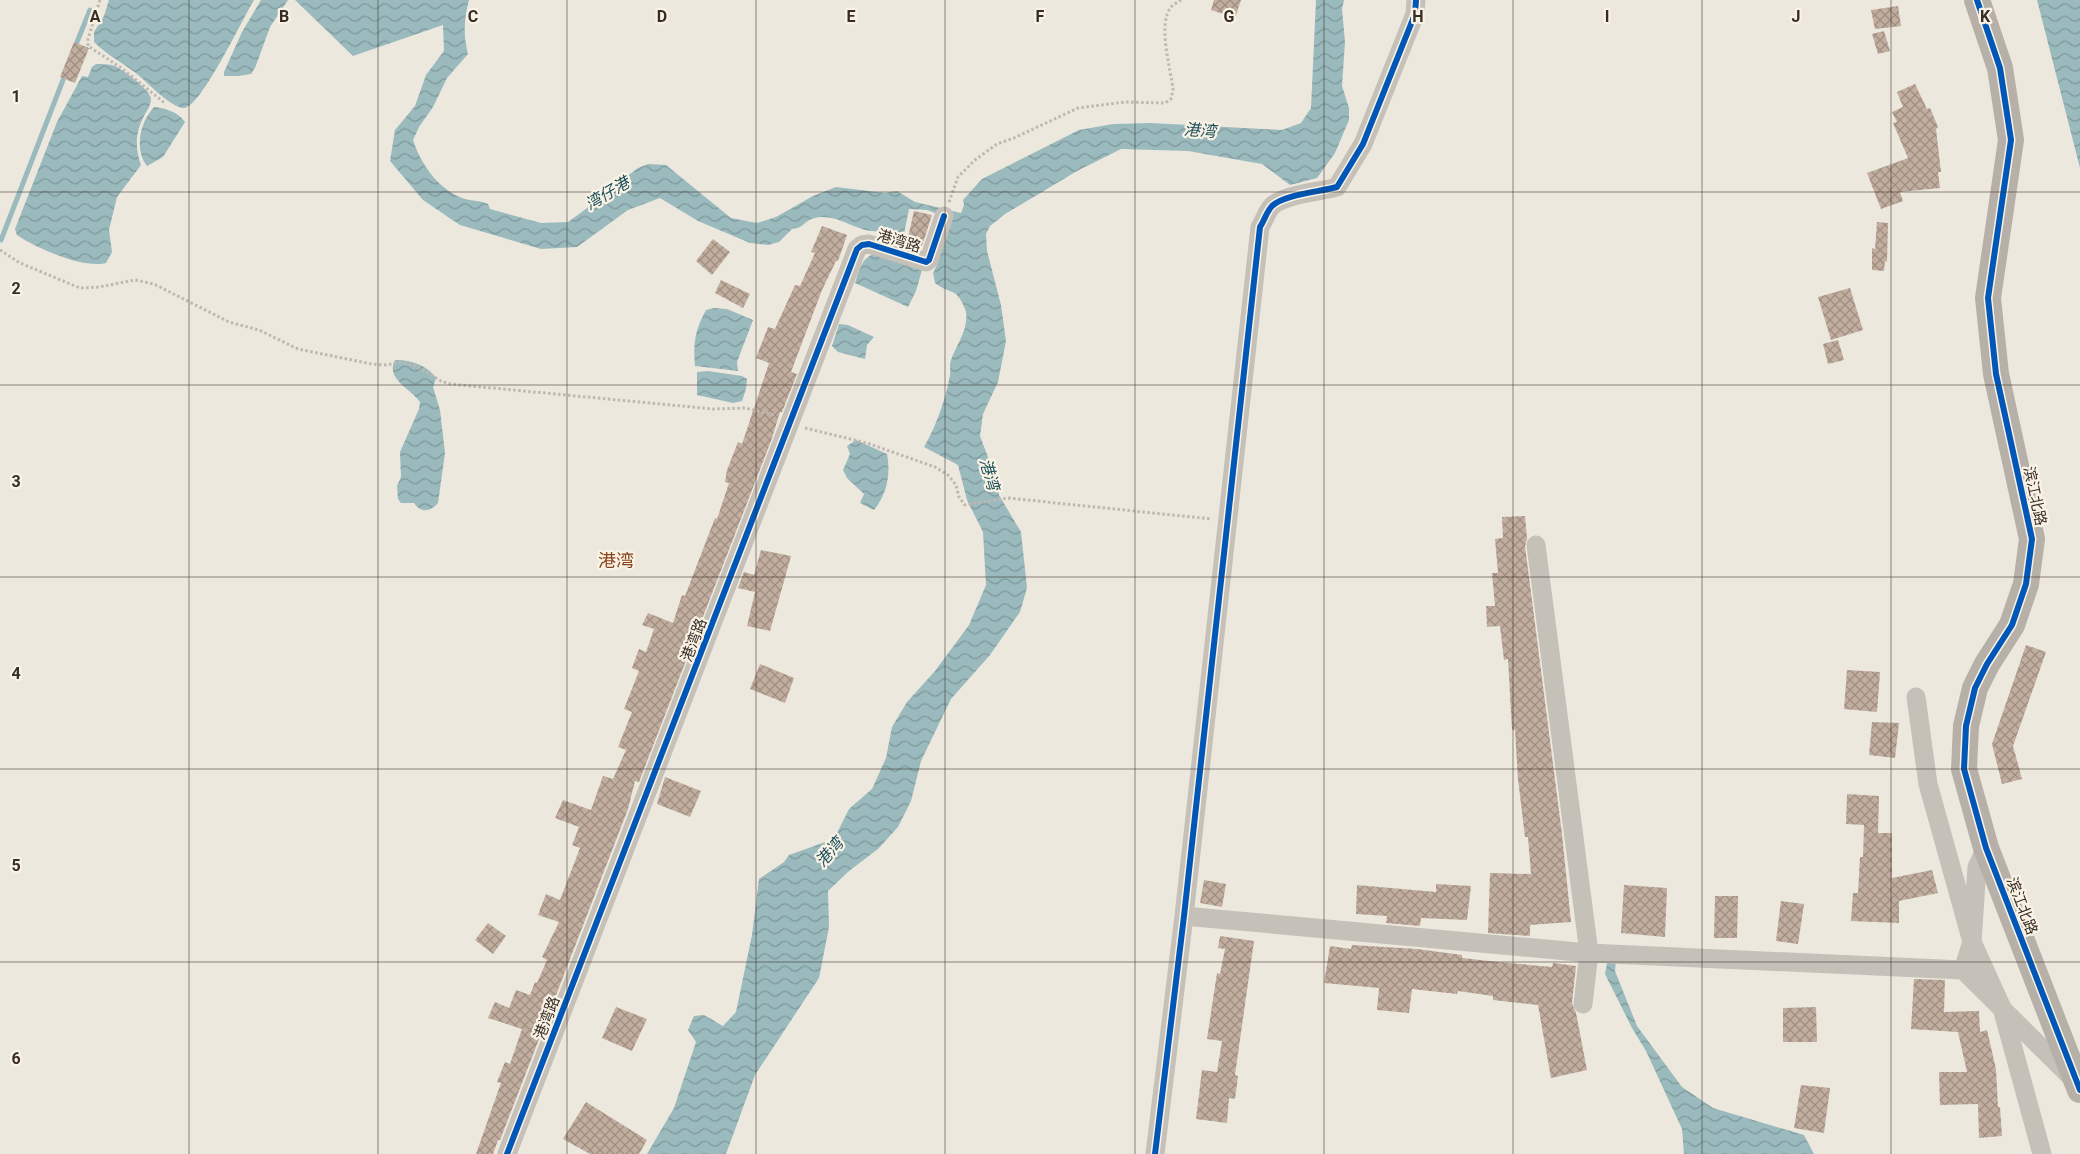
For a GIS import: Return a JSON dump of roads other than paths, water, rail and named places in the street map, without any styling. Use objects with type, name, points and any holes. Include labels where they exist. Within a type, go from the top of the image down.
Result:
[{"type":"street","points":[[1155,1154],[1184,916],[1260,227],[1272,206],[1290,198],[1337,187],[1363,144],[1415,14],[1416,0]]},
{"type":"street","name":"滨江北路","points":[[1977,0],[2000,68],[2011,140],[1988,298],[1996,374],[2032,539],[2026,584],[2012,625],[1987,664],[1975,688],[1966,726],[1964,769],[1986,848],[2078,1086]]},
{"type":"street","name":"港湾路","points":[[507,1154],[791,425],[857,249],[862,245],[869,244],[926,262],[944,216]]},
{"type":"street","points":[[1536,545],[1589,953],[1584,1004]]},
{"type":"street","points":[[1916,697],[1928,784],[1972,942],[2002,1008],[2042,1154]]},
{"type":"street","points":[[1963,970],[1972,942],[1977,867],[1986,848]]},
{"type":"street","points":[[1184,916],[1589,953],[1963,970],[2078,1086]]},
{"type":"water","points":[[109,0],[254,0],[211,78],[201,93],[191,104],[184,108],[166,99],[137,74],[94,42],[94,32],[104,16]]},
{"type":"water","points":[[261,0],[288,0],[270,27],[251,74],[224,76],[224,72],[242,32]]},
{"type":"water","name":"湾仔港","points":[[295,0],[469,0],[465,27],[468,54],[447,78],[433,107],[419,127],[413,140],[425,166],[438,182],[453,194],[488,204],[490,209],[541,223],[568,222],[638,168],[648,164],[666,165],[731,218],[757,223],[776,217],[813,196],[836,187],[885,193],[897,191],[915,202],[961,213],[964,205],[963,200],[982,179],[1079,130],[1113,124],[1151,123],[1282,130],[1301,123],[1311,108],[1316,0],[1344,0],[1342,9],[1345,42],[1342,86],[1349,108],[1349,120],[1335,153],[1317,178],[1290,185],[1262,164],[1188,151],[1121,149],[1077,171],[1005,214],[990,226],[986,234],[987,251],[1001,305],[1006,341],[998,382],[983,414],[980,436],[994,473],[999,495],[1021,532],[1027,588],[1020,612],[990,655],[951,699],[921,761],[911,801],[898,827],[878,849],[849,871],[828,891],[829,927],[819,978],[755,1075],[726,1154],[647,1154],[674,1108],[696,1042],[688,1030],[694,1016],[704,1015],[723,1026],[736,1012],[752,935],[759,879],[784,862],[789,855],[834,839],[849,809],[872,789],[886,758],[892,727],[907,702],[935,671],[969,625],[986,585],[983,532],[967,500],[958,465],[924,447],[933,431],[940,412],[948,384],[950,362],[965,329],[966,322],[965,309],[959,297],[935,283],[933,273],[937,265],[943,216],[927,210],[909,209],[904,234],[865,230],[832,218],[819,217],[792,229],[779,242],[768,245],[750,243],[698,221],[660,198],[628,210],[577,247],[541,249],[460,225],[423,200],[390,161],[395,130],[415,106],[426,75],[444,51],[443,25],[353,56]]},
{"type":"water","points":[[2037,0],[2080,0],[2080,168]]},
{"type":"water","points":[[96,64],[119,68],[142,86],[151,99],[138,134],[137,147],[141,165],[117,197],[109,230],[112,252],[106,263],[96,264],[73,260],[47,251],[17,235],[15,229],[57,122],[82,76],[88,77],[92,67]]},
{"type":"water","points":[[154,107],[171,111],[185,122],[163,157],[147,166],[141,152],[140,136],[145,120]]},
{"type":"water","points":[[873,254],[922,270],[916,291],[908,307],[855,283],[863,262]]},
{"type":"water","points":[[714,308],[727,309],[753,320],[737,362],[738,371],[695,366],[694,350],[697,330],[706,310]]},
{"type":"water","points":[[839,324],[848,325],[874,337],[867,345],[865,359],[838,352],[832,346]]},
{"type":"water","points":[[395,360],[418,364],[429,370],[436,378],[433,387],[440,410],[445,453],[438,503],[429,510],[422,510],[414,503],[401,503],[398,499],[397,486],[401,477],[400,452],[419,409],[420,402],[400,383],[393,373]]},
{"type":"water","points":[[708,371],[742,376],[747,379],[742,401],[733,403],[697,395],[697,372]]},
{"type":"water","points":[[856,440],[887,454],[887,483],[885,491],[874,510],[860,503],[864,494],[847,478],[843,470],[850,454],[847,446]]},
{"type":"water","points":[[1608,958],[1616,960],[1615,971],[1637,1026],[1682,1087],[1713,1108],[1804,1135],[1814,1154],[1684,1154],[1682,1129],[1646,1051],[1632,1028],[1605,974]]},
{"type":"waterway","points":[[77,42],[90,10]]},
{"type":"waterway","points":[[1,240],[63,80]]},
{"type":"district","name":"港湾","points":[[616,561]]}]
